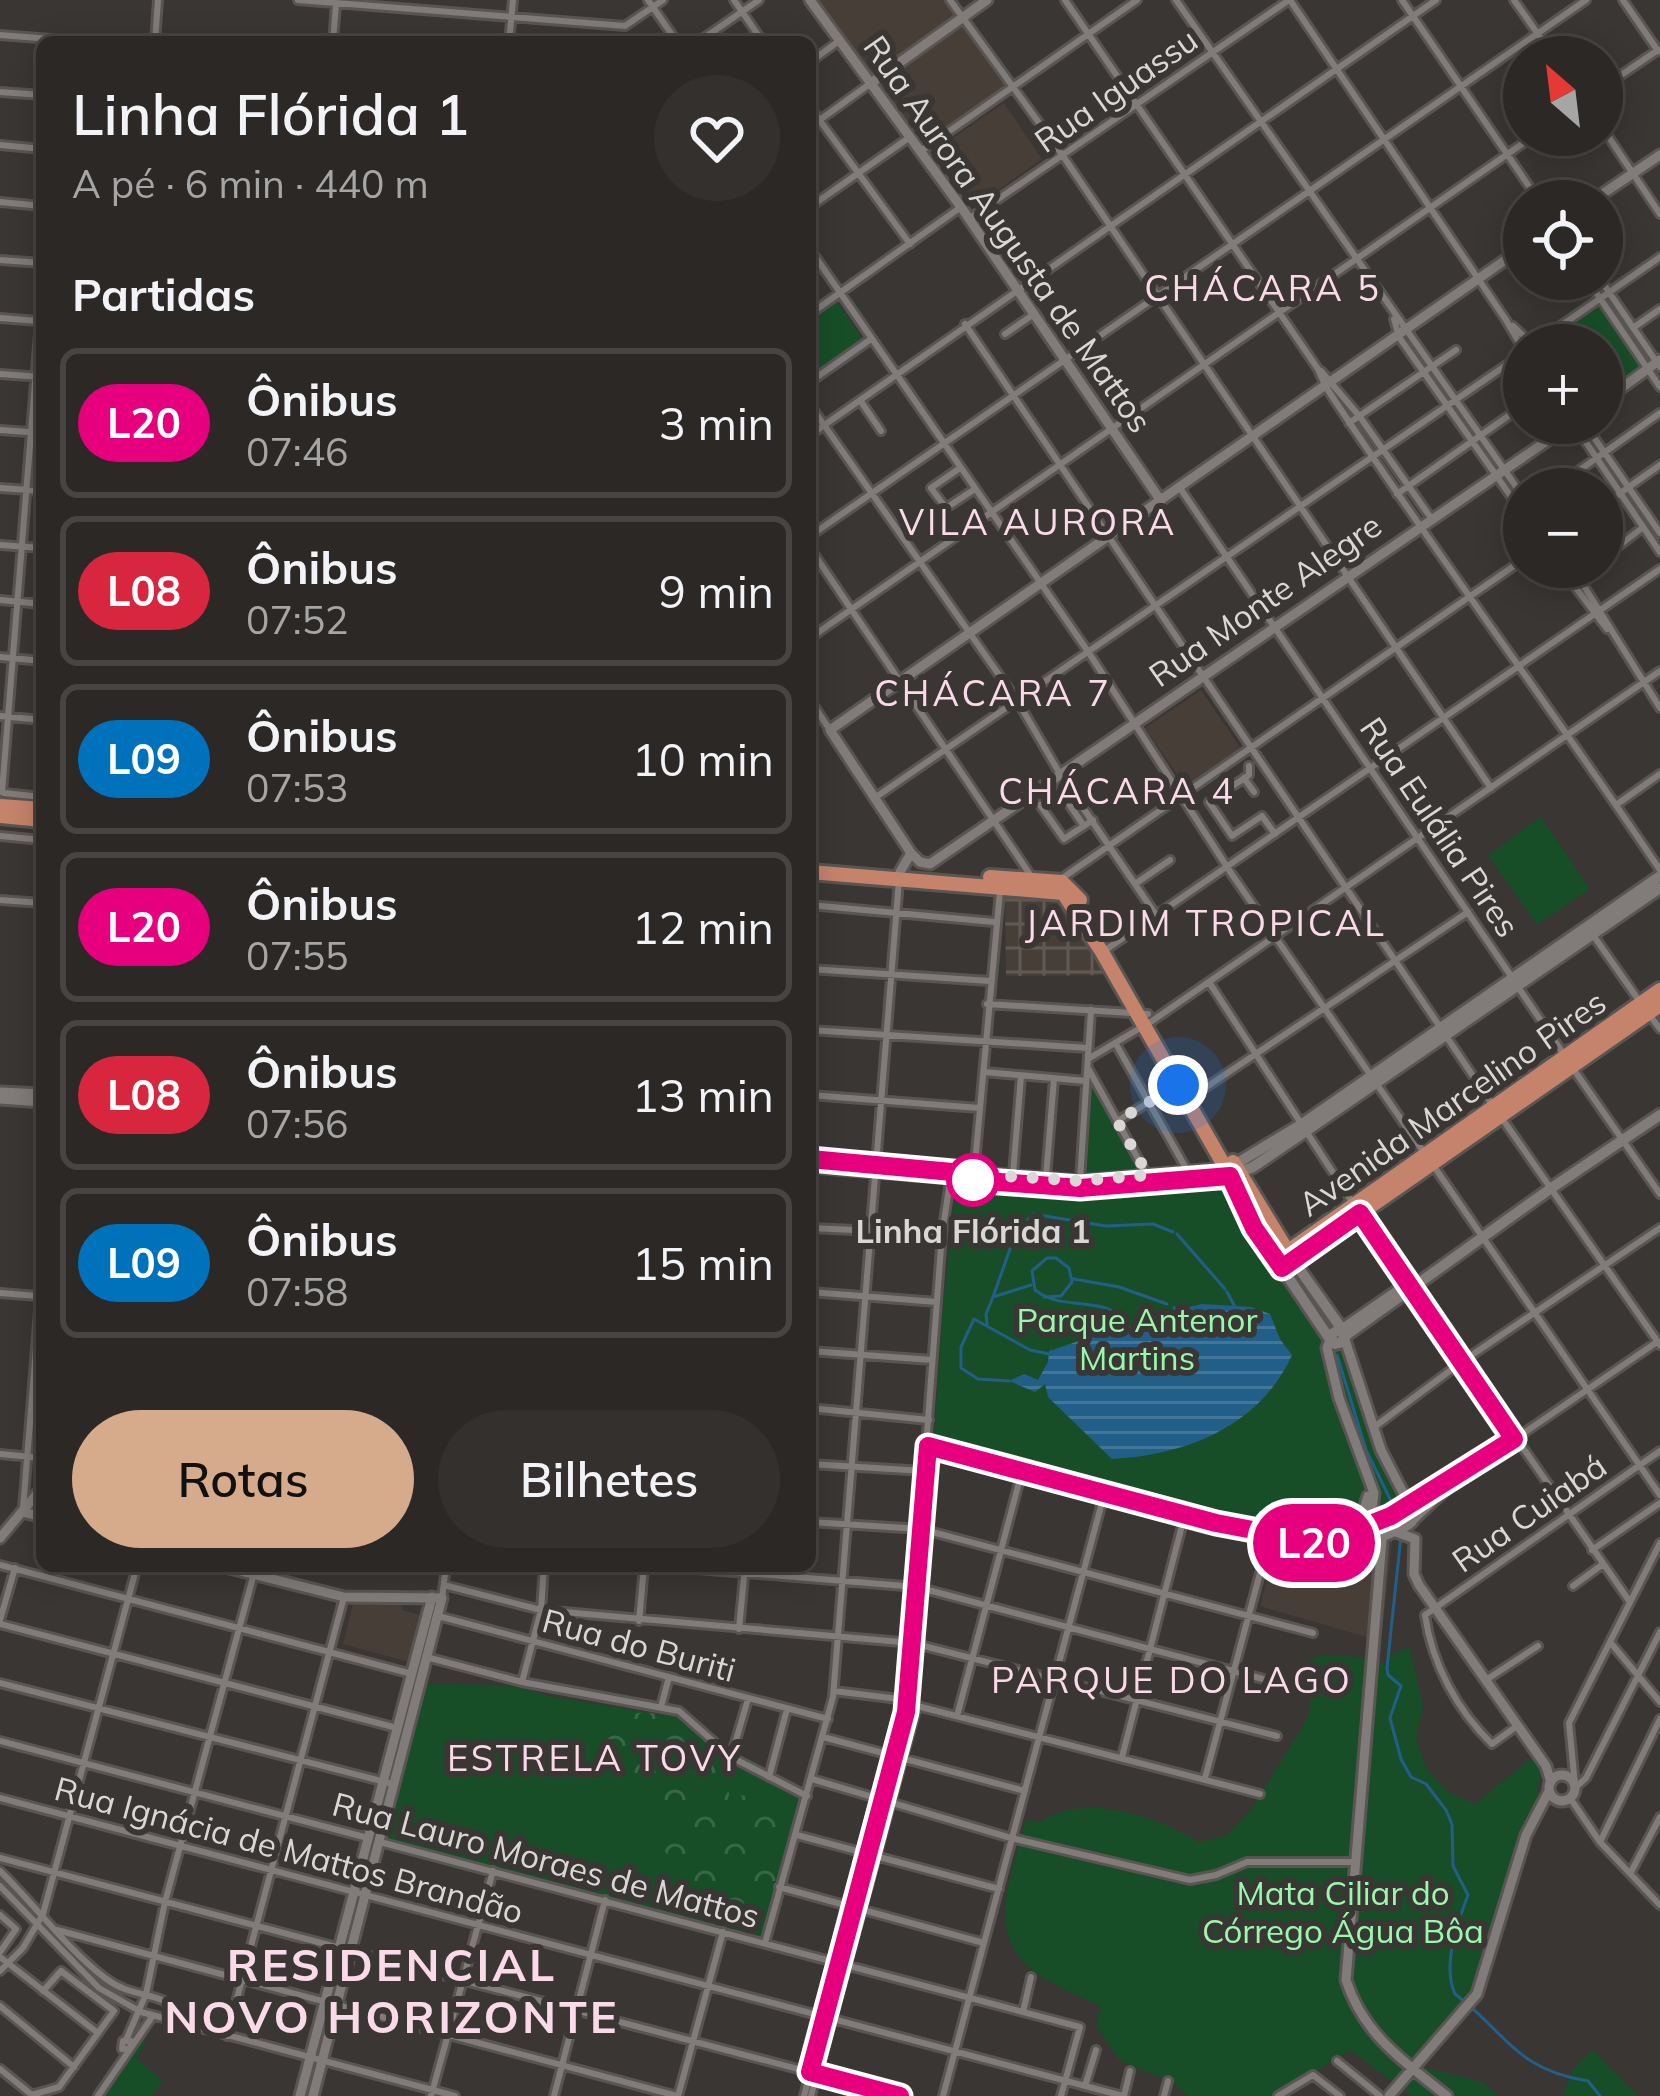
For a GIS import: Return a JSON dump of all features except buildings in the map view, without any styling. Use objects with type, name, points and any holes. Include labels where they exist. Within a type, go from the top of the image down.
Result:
[{"type":"main road","points":[[1,797],[36,807]]},
{"type":"main road","points":[[0,816],[36,819]]},
{"type":"main road","points":[[816,869],[900,876],[946,869],[1006,881],[1061,885]]},
{"type":"main road","points":[[1589,930],[1660,873]]},
{"type":"main road","points":[[1006,881],[1033,879],[1072,888],[1284,1260],[1339,1335],[1660,1115]]},
{"type":"main road","points":[[1233,1171],[1660,887]]},
{"type":"main road","name":"Avenida Marcelino Pires","points":[[1284,1260],[1650,1007],[1660,990]]},
{"type":"main road","points":[[1146,1019],[1178,1085],[1190,1098]]},
{"type":"street","points":[[155,36],[158,0]]},
{"type":"street","points":[[298,0],[625,26],[650,4],[663,0]]},
{"type":"street","points":[[509,36],[513,0]]},
{"type":"street","points":[[734,0],[759,36]]},
{"type":"street","points":[[707,36],[759,0]]},
{"type":"street","name":"Rua Aurora Augusta de Mattos","points":[[810,0],[961,207],[1161,501]]},
{"type":"street","points":[[950,0],[1063,156],[1491,788]]},
{"type":"street","points":[[816,123],[988,0]]},
{"type":"street","points":[[1065,0],[1318,369],[1360,416],[1431,518]]},
{"type":"street","points":[[921,152],[1137,0]]},
{"type":"street","points":[[1176,0],[1357,260],[1424,373],[1503,475]]},
{"type":"street","points":[[1289,0],[1509,324]]},
{"type":"street","name":"Rua Iguassu","points":[[969,219],[1289,0]]},
{"type":"street","points":[[1402,0],[1503,147]]},
{"type":"street","points":[[816,431],[1436,0]]},
{"type":"street","points":[[1514,0],[1538,34]]},
{"type":"street","points":[[816,532],[1586,0]]},
{"type":"street","points":[[1623,0],[1659,52],[1623,75]]},
{"type":"street","points":[[333,36],[336,1]]},
{"type":"street","points":[[650,4],[673,36]]},
{"type":"street","points":[[0,34],[36,37]]},
{"type":"street","points":[[816,58],[839,41]]},
{"type":"street","points":[[0,92],[36,95]]},
{"type":"street","points":[[816,114],[910,244]]},
{"type":"street","points":[[816,203],[910,137]]},
{"type":"street","points":[[0,145],[36,148]]},
{"type":"street","points":[[1623,180],[1660,155]]},
{"type":"street","points":[[816,634],[1505,156]]},
{"type":"street","points":[[1621,156],[1660,214]]},
{"type":"street","points":[[0,202],[36,205]]},
{"type":"street","points":[[816,310],[961,207]]},
{"type":"street","points":[[816,257],[1660,1499],[1592,1550]]},
{"type":"street","points":[[1623,282],[1660,257]]},
{"type":"street","points":[[0,260],[36,263]]},
{"type":"street","points":[[816,723],[828,726],[901,680],[1503,262]]},
{"type":"street","points":[[1563,324],[1598,300]]},
{"type":"street","points":[[1602,300],[1625,333],[1656,364]]},
{"type":"street","points":[[1614,300],[1656,364],[1660,387]]},
{"type":"street","points":[[1625,333],[1660,309]]},
{"type":"street","points":[[1005,334],[1034,314]]},
{"type":"street","points":[[0,318],[36,321]]},
{"type":"street","points":[[1507,320],[1511,324]]},
{"type":"street","points":[[965,324],[1441,1032],[1659,1342],[1469,1469],[1363,1528],[1322,1543]]},
{"type":"street","points":[[1404,334],[1481,435],[1503,477]]},
{"type":"street","points":[[816,378],[872,338]]},
{"type":"street","points":[[1349,423],[1456,350]]},
{"type":"street","points":[[1623,388],[1656,364]]},
{"type":"street","points":[[872,799],[1503,367]]},
{"type":"street","points":[[0,374],[36,376]]},
{"type":"street","points":[[1329,384],[1397,494],[1569,735],[1660,873]]},
{"type":"street","points":[[36,395],[1,797],[36,797]]},
{"type":"street","points":[[860,400],[881,431]]},
{"type":"street","points":[[816,412],[1018,702],[1060,774],[1156,915]]},
{"type":"street","points":[[1584,468],[1660,413]]},
{"type":"street","points":[[1397,494],[1503,420]]},
{"type":"street","points":[[0,430],[36,432]]},
{"type":"street","name":"Rua Monte Alegre","points":[[946,869],[992,821],[1542,444]]},
{"type":"street","points":[[1586,444],[1602,468]]},
{"type":"street","points":[[1598,444],[1660,533]]},
{"type":"street","points":[[1623,492],[1660,465]]},
{"type":"street","points":[[960,468],[931,488],[942,506],[946,508],[974,489]]},
{"type":"street","points":[[0,488],[36,491]]},
{"type":"street","name":"Rua Eulália Pires","points":[[1180,488],[1660,1194]]},
{"type":"street","points":[[1623,496],[1660,552]]},
{"type":"street","points":[[1623,543],[1652,521]]},
{"type":"street","points":[[0,545],[36,548]]},
{"type":"street","points":[[816,557],[1033,879]]},
{"type":"street","points":[[1106,950],[1660,569]]},
{"type":"street","points":[[1061,885],[1109,843],[1503,574]]},
{"type":"street","points":[[1579,588],[1593,615],[1614,635]]},
{"type":"street","points":[[1582,588],[1601,609],[1660,708]]},
{"type":"street","points":[[0,600],[36,604]]},
{"type":"street","points":[[0,657],[36,660]]},
{"type":"street","points":[[1088,1059],[1209,982],[1660,671]]},
{"type":"street","points":[[816,709],[911,853],[925,865],[946,869]]},
{"type":"street","points":[[0,716],[36,719]]},
{"type":"street","points":[[1200,808],[1251,772],[1249,766]]},
{"type":"street","points":[[1616,805],[1660,774]]},
{"type":"street","points":[[1244,778],[1254,792]]},
{"type":"street","points":[[1060,790],[1084,826]]},
{"type":"street","points":[[1209,802],[1234,839],[1262,815],[1275,834]]},
{"type":"street","points":[[1040,805],[1064,838],[1093,820]]},
{"type":"street","points":[[0,836],[36,839]]},
{"type":"street","points":[[765,1942],[834,1691],[839,1581],[896,912],[900,876],[911,853]]},
{"type":"street","points":[[1135,884],[1170,860]]},
{"type":"street","points":[[974,1177],[994,922],[1006,881],[1022,868],[1020,861]]},
{"type":"street","points":[[0,900],[36,903]]},
{"type":"street","points":[[816,905],[994,922]]},
{"type":"street","points":[[1190,1098],[1468,912]]},
{"type":"street","points":[[1589,930],[1650,1007],[1660,1029]]},
{"type":"street","points":[[816,969],[989,981]]},
{"type":"street","points":[[1209,982],[1409,1288],[1630,1602]]},
{"type":"street","points":[[987,1004],[1090,1010],[1146,1019]]},
{"type":"street","points":[[1080,1185],[1090,1010]]},
{"type":"street","points":[[816,1030],[1088,1048]]},
{"type":"street","points":[[1116,1044],[1189,1175]]},
{"type":"street","points":[[1089,1070],[1148,1179]]},
{"type":"street","points":[[984,1072],[1086,1081]]},
{"type":"street","points":[[1013,1176],[1021,1076]]},
{"type":"street","points":[[1046,1180],[1054,1078]]},
{"type":"street","points":[[1117,1121],[1178,1085]]},
{"type":"street","points":[[0,1095],[36,1098]]},
{"type":"street","points":[[816,1095],[979,1108]]},
{"type":"street","points":[[816,1164],[1080,1185],[1233,1171]]},
{"type":"street","points":[[807,2096],[897,1759],[907,1700],[942,1234],[951,1175]]},
{"type":"street","points":[[974,1177],[1013,1176],[1080,1185]]},
{"type":"street","points":[[816,1228],[942,1234]]},
{"type":"street","points":[[1376,1420],[1660,1228]]},
{"type":"street","points":[[816,1292],[938,1302]]},
{"type":"street","points":[[0,1293],[36,1297]]},
{"type":"street","points":[[1365,1543],[1361,1534],[1374,1493],[1329,1361],[1327,1348],[1339,1335],[1410,1504],[1412,1522]]},
{"type":"street","points":[[23,1512],[36,1350]]},
{"type":"street","points":[[816,1352],[934,1360]]},
{"type":"street","points":[[816,1408],[929,1420]]},
{"type":"street","points":[[928,1446],[1220,1524],[1322,1543],[1382,1540],[1412,1522],[1469,1469]]},
{"type":"street","name":"Rua Cuiabá","points":[[1517,1726],[1492,1744],[1455,1699],[1429,1640],[1425,1615],[1660,1450]]},
{"type":"street","points":[[0,1454],[36,1457]]},
{"type":"street","points":[[816,1464],[925,1471]]},
{"type":"street","points":[[958,1716],[1022,1471]]},
{"type":"street","points":[[1342,1534],[1365,1509],[1366,1473]]},
{"type":"street","points":[[943,2096],[1105,1492]]},
{"type":"street","points":[[0,1538],[36,1496]]},
{"type":"street","points":[[23,1512],[36,1515]]},
{"type":"street","points":[[1122,1757],[1186,1514]]},
{"type":"street","points":[[816,1523],[921,1529],[1313,1634]]},
{"type":"street","points":[[1396,1532],[1410,1535],[1415,1542],[1414,1574],[1435,1607],[1546,1766],[1569,1784]]},
{"type":"street","points":[[1205,1778],[1270,1536]]},
{"type":"street","points":[[1382,1540],[1346,1980],[1354,2007],[1409,2067],[1447,2096]]},
{"type":"street","points":[[1660,1543],[1569,1723],[1569,1784],[1581,1811],[1600,1842],[1660,1905]]},
{"type":"street","points":[[1573,1586],[1603,1564]]},
{"type":"street","points":[[0,1565],[416,1676]]},
{"type":"street","points":[[15,1568],[0,1622],[402,1730]]},
{"type":"street","points":[[0,1971],[10,1965],[39,1926],[136,1572]]},
{"type":"street","points":[[98,2096],[116,2072],[141,2012],[165,1902],[254,1572]]},
{"type":"street","points":[[261,1572],[344,1597],[437,1598]]},
{"type":"street","points":[[300,2096],[330,2003],[446,1572]]},
{"type":"street","points":[[522,1682],[541,1610],[544,1572]]},
{"type":"street","points":[[639,1621],[643,1572]]},
{"type":"street","points":[[739,1629],[745,1572]]},
{"type":"street","points":[[762,1572],[916,1587],[1286,1685]]},
{"type":"street","points":[[445,1585],[541,1610],[912,1643],[1277,1736]]},
{"type":"street","points":[[227,2036],[344,1597]]},
{"type":"street","points":[[416,1676],[438,1616],[437,1598]]},
{"type":"street","name":"Rua do Buriti","points":[[438,1616],[828,1719]]},
{"type":"street","points":[[1550,1786],[1586,1778],[1660,1632]]},
{"type":"street","points":[[1610,1642],[1660,1702]]},
{"type":"street","points":[[1486,1680],[1538,1646]]},
{"type":"street","points":[[426,1657],[687,1715],[730,1757],[807,1796]]},
{"type":"street","points":[[661,1707],[669,1677]]},
{"type":"street","points":[[0,1682],[389,1783]]},
{"type":"street","points":[[834,1691],[907,1700]]},
{"type":"street","points":[[730,1757],[748,1699]]},
{"type":"street","points":[[897,1759],[917,1706],[1260,1794]]},
{"type":"street","points":[[770,1777],[787,1709]]},
{"type":"street","points":[[1600,1842],[1660,1719]]},
{"type":"street","points":[[823,1737],[1025,1791]]},
{"type":"street","name":"Rua Lauro Moraes de Mattos","points":[[0,1741],[1080,2027],[1065,2080]]},
{"type":"street","points":[[1544,1807],[1550,1786],[1546,1766]]},
{"type":"street","points":[[812,1779],[1011,1838],[1190,1880],[1247,1862],[1353,1862]]},
{"type":"street","points":[[1550,1786],[1569,1784]]},
{"type":"street","points":[[1337,2061],[1385,2096],[1464,2011],[1477,1994],[1526,1835],[1544,1807],[1569,1784]]},
{"type":"street","name":"Rua Ignácia de Mattos Brandão","points":[[0,1798],[1124,2096]]},
{"type":"street","points":[[1630,1874],[1660,1817]]},
{"type":"street","points":[[797,1835],[999,1889]]},
{"type":"street","points":[[0,1858],[900,2096]]},
{"type":"street","points":[[432,2093],[493,1870]]},
{"type":"street","points":[[0,1871],[102,1976],[176,2005],[195,2028]]},
{"type":"street","points":[[0,1886],[99,1988],[141,2012],[455,2096]]},
{"type":"street","points":[[779,1887],[984,1943]]},
{"type":"street","points":[[554,2096],[605,1900]]},
{"type":"street","points":[[0,1915],[16,1929],[0,1955],[98,2033]]},
{"type":"street","points":[[57,1930],[677,2096],[723,1932]]},
{"type":"street","points":[[0,2069],[32,2096],[59,2087],[113,2012],[61,1971],[43,1991]]},
{"type":"street","points":[[1023,2012],[1031,1977]]},
{"type":"street","points":[[313,2096],[330,2003]]},
{"type":"street","points":[[168,2020],[176,2013],[176,2005]]},
{"type":"street","points":[[0,2006],[74,2067]]},
{"type":"street","points":[[126,2044],[152,2017]]},
{"type":"street","points":[[137,2022],[146,2027]]},
{"type":"street","points":[[1085,2086],[1096,2050]]},
{"type":"street","points":[[1124,2096],[1130,2072]]},
{"type":"street","points":[[1282,2095],[1313,2075],[1340,2096]]},
{"type":"street","points":[[1061,2096],[1065,2080]]},
{"type":"street","points":[[1164,2096],[1168,2080]]},
{"type":"shaded area","points":[[810,0],[950,0],[1014,86],[921,151]]},
{"type":"shaded area","points":[[1004,103],[1042,159],[974,207],[938,148]]},
{"type":"shaded area","points":[[1201,690],[1241,749],[1185,786],[1145,728]]},
{"type":"shaded area","points":[[1005,895],[1059,896],[1110,975],[1006,976]]},
{"type":"shaded area","points":[[1393,1534],[1381,1641],[1260,1606],[1276,1544],[1301,1550],[1342,1547]]},
{"type":"shaded area","points":[[354,1600],[403,1600],[402,1610],[423,1616],[409,1662],[343,1644]]},
{"type":"green space","points":[[1006,224],[1034,266],[1013,281],[984,239]]},
{"type":"green space","points":[[835,299],[863,339],[816,373],[816,313]]},
{"type":"green space","points":[[1600,303],[1615,324],[1568,324]]},
{"type":"green space","points":[[1623,336],[1644,366],[1623,382]]},
{"type":"green space","points":[[1541,817],[1590,889],[1537,925],[1488,855]]},
{"type":"green space","points":[[1091,1084],[1096,1089],[1144,1173],[1085,1175]]},
{"type":"green space","name":"Parque Antenor Martins","points":[[957,1181],[1059,1190],[1228,1182],[1265,1257],[1315,1324],[1326,1348],[1330,1345],[1343,1353],[1374,1449],[1403,1504],[1337,1530],[1295,1534],[1022,1466],[934,1438]]},
{"type":"green space","name":"Mata Ciliar do Córrego Água Bôa","points":[[1410,1647],[1423,1706],[1416,1738],[1427,1770],[1449,1792],[1475,1804],[1534,1756],[1544,1769],[1537,1789],[1543,1805],[1518,1851],[1483,1949],[1473,1994],[1428,2046],[1406,2063],[1482,2082],[1499,2096],[1412,2096],[1350,2050],[1277,2096],[1188,2096],[1174,2083],[1119,2060],[1096,2025],[1100,2007],[1033,1971],[1009,1938],[1006,1899],[1026,1820],[1041,1822],[1059,1813],[1099,1808],[1163,1824],[1199,1842],[1227,1835],[1253,1807],[1308,1717],[1312,1689],[1301,1684],[1305,1661],[1335,1655],[1387,1664],[1389,1655]]},
{"type":"green space","points":[[424,1684],[511,1685],[681,1718],[727,1760],[803,1799],[762,1937],[381,1837]]},
{"type":"green space","points":[[645,1712],[681,1718],[727,1760],[729,1795],[754,1796],[797,1821],[778,1892],[740,1904],[712,1899],[699,1890],[663,1849],[675,1817],[644,1782],[595,1758],[616,1716]]},
{"type":"green space","points":[[141,2041],[146,2044],[136,2058],[163,2081],[152,2096],[106,2096]]},
{"type":"green space","points":[[1593,2050],[1638,2096],[1562,2096],[1574,2068]]},
{"type":"water","points":[[1202,1304],[1251,1307],[1270,1314],[1292,1355],[1261,1401],[1241,1418],[1193,1443],[1112,1459],[1048,1397],[1045,1384],[1035,1392],[1009,1381],[1024,1374],[1038,1380],[1049,1351],[1086,1335],[1142,1326],[1171,1312],[1174,1305],[1177,1310]]},
{"type":"waterway","points":[[993,1297],[1015,1235],[1033,1214],[1106,1226],[1153,1224],[1173,1232]]},
{"type":"waterway","points":[[1177,1234],[1225,1289]]},
{"type":"waterway","points":[[1044,1297],[1061,1296],[1072,1282],[1069,1268],[1056,1258],[1047,1258],[1032,1271],[1035,1290],[1043,1295],[1051,1299],[1109,1309],[1128,1320],[1129,1328]]},
{"type":"waterway","points":[[1074,1279],[1119,1287],[1167,1304]]},
{"type":"waterway","points":[[987,1324],[993,1297],[1031,1285]]},
{"type":"waterway","points":[[1227,1292],[1235,1307]]},
{"type":"waterway","points":[[1009,1381],[978,1379],[961,1368],[961,1347],[974,1319],[1030,1350],[1049,1354]]},
{"type":"waterway","points":[[1337,1355],[1366,1450],[1394,1507]]},
{"type":"waterway","points":[[1401,1536],[1387,1668],[1401,1686],[1390,1718],[1411,1777],[1426,1784],[1452,1824],[1453,1866],[1468,1895],[1450,1958],[1451,1983],[1455,1994],[1527,2059],[1563,2076],[1588,2081],[1600,2096]]},
{"type":"bus line","name":"L20","points":[[816,1160],[1080,1188],[1230,1176],[1254,1228],[1282,1268],[1360,1213],[1514,1439],[1391,1516],[1322,1543],[1216,1523],[928,1446],[906,1712],[810,2072],[900,2096]]},
{"type":"place","name":"Linha Flórida 1","points":[[973,1180]]},
{"type":"district","name":"CHÁCARA 5","points":[[1263,288]]},
{"type":"district","name":"VILA AURORA","points":[[1038,522]]},
{"type":"district","name":"CHÁCARA 7","points":[[993,693]]},
{"type":"district","name":"CHÁCARA 4","points":[[1117,791]]},
{"type":"district","name":"JARDIM TROPICAL","points":[[1206,923]]},
{"type":"district","name":"PARQUE DO LAGO","points":[[1172,1680]]},
{"type":"district","name":"ESTRELA TOVY","points":[[595,1758]]},
{"type":"district","name":"RESIDENCIAL NOVO HORIZONTE","points":[[392,1991]]},
{"type":"route","points":[[973,1180],[974,1174],[1080,1181],[1148,1175],[1117,1121],[1178,1085]]}]
